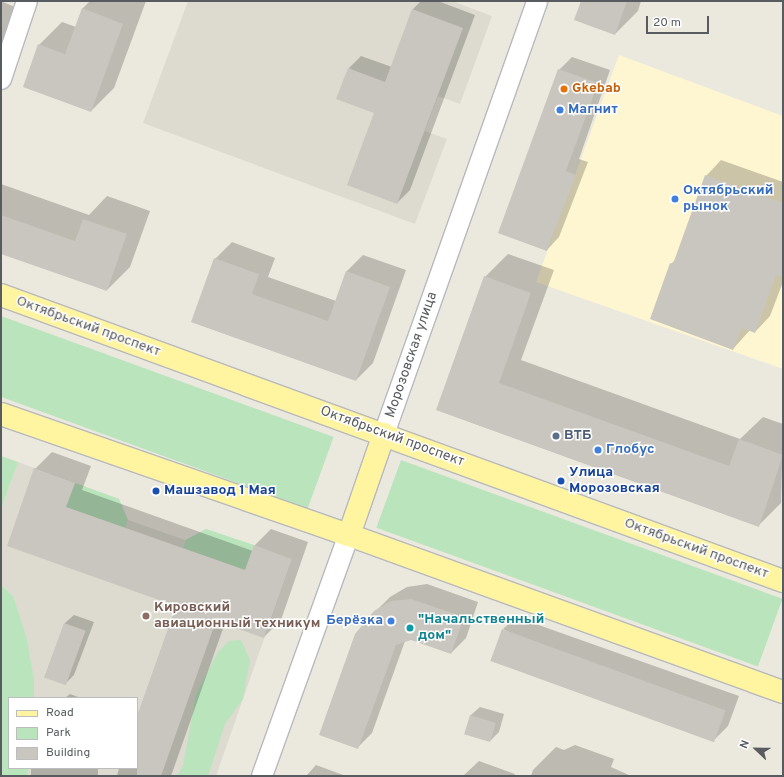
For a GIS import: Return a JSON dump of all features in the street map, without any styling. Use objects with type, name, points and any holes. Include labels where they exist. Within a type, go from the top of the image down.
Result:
[{"type":"main road","name":"Октябрьский проспект","points":[[1,295],[783,581]]},
{"type":"main road","points":[[1,414],[349,535],[783,692]]},
{"type":"main road","name":"Морозовская улица","points":[[349,535],[384,434]]},
{"type":"street","points":[[1,79],[27,1]]},
{"type":"street","name":"Морозовская улица","points":[[384,434],[537,1]]},
{"type":"street","name":"Морозовская улица","points":[[262,776],[349,535]]},
{"type":"shaded area","points":[[188,1],[452,1],[492,16],[460,104],[438,96],[425,131],[447,139],[415,224],[143,123]]},
{"type":"shaded area","name":"Октябрьский рынок","points":[[619,55],[783,116],[783,369],[536,282]]},
{"type":"shaded area","name":"Кировский авиационный техникум","points":[[18,462],[119,499],[128,520],[185,540],[206,529],[292,559],[216,776],[27,776],[29,769],[138,769],[138,697],[34,697],[34,679],[13,596],[1,585],[1,509]]},
{"type":"green space","points":[[1,316],[334,437],[308,508],[1,397]]},
{"type":"green space","points":[[1,456],[18,462],[1,509]]},
{"type":"green space","points":[[401,460],[783,599],[758,667],[376,528]]},
{"type":"green space","points":[[75,483],[119,499],[128,520],[125,528],[66,507]]},
{"type":"green space","points":[[206,529],[254,545],[245,570],[183,548],[186,540]]},
{"type":"green space","points":[[1,585],[13,596],[26,636],[34,679],[34,697],[8,697],[8,769],[29,769],[27,776],[1,776]]},
{"type":"green space","points":[[241,640],[250,660],[243,699],[225,724],[208,776],[177,776],[183,766],[196,694],[218,652],[229,641]]},
{"type":"building","points":[[581,1],[627,1],[615,35],[574,20]]},
{"type":"building","points":[[82,8],[123,24],[91,112],[23,87],[38,44],[65,54]]},
{"type":"building","points":[[412,9],[463,28],[397,204],[347,185],[374,113],[336,99],[348,68],[385,82]]},
{"type":"building","points":[[558,69],[598,83],[566,171],[576,175],[547,251],[498,233]]},
{"type":"building","points":[[705,175],[783,203],[783,277],[776,275],[755,333],[742,328],[733,350],[650,319],[670,263],[673,264]]},
{"type":"building","points":[[1,215],[75,241],[83,219],[127,234],[107,291],[1,254]]},
{"type":"building","points":[[214,258],[259,274],[252,294],[328,321],[346,271],[390,287],[356,381],[191,322]]},
{"type":"building","points":[[484,276],[531,293],[499,383],[729,466],[739,439],[783,455],[759,527],[436,410]]},
{"type":"building","points":[[34,468],[75,483],[66,507],[245,570],[254,545],[292,559],[264,638],[216,621],[161,776],[137,776],[138,713],[176,606],[7,546]]},
{"type":"building","points":[[411,599],[464,617],[451,654],[411,640],[396,645],[358,749],[319,735],[355,634],[374,611],[391,601]]},
{"type":"building","points":[[64,623],[86,631],[66,685],[44,678]]},
{"type":"building","points":[[502,629],[726,710],[714,742],[490,661]]},
{"type":"building","points":[[470,715],[496,723],[490,742],[464,734]]},
{"type":"place","name":"Gkebab","points":[[564,89]]},
{"type":"place","name":"Магнит","points":[[560,110]]},
{"type":"place","name":"Октябрьский рынок","points":[[675,199]]},
{"type":"place","name":"ВТБ","points":[[556,436]]},
{"type":"place","name":"Глобус","points":[[598,450]]},
{"type":"place","name":"Улица Морозовская","points":[[561,481]]},
{"type":"place","name":"Машзавод 1 Мая","points":[[156,491]]},
{"type":"place","name":"Кировский авиационный техникум","points":[[146,616]]},
{"type":"place","name":"Берёзка","points":[[391,621]]},
{"type":"place","name":"\"Начальственный дом\"","points":[[410,628]]}]
